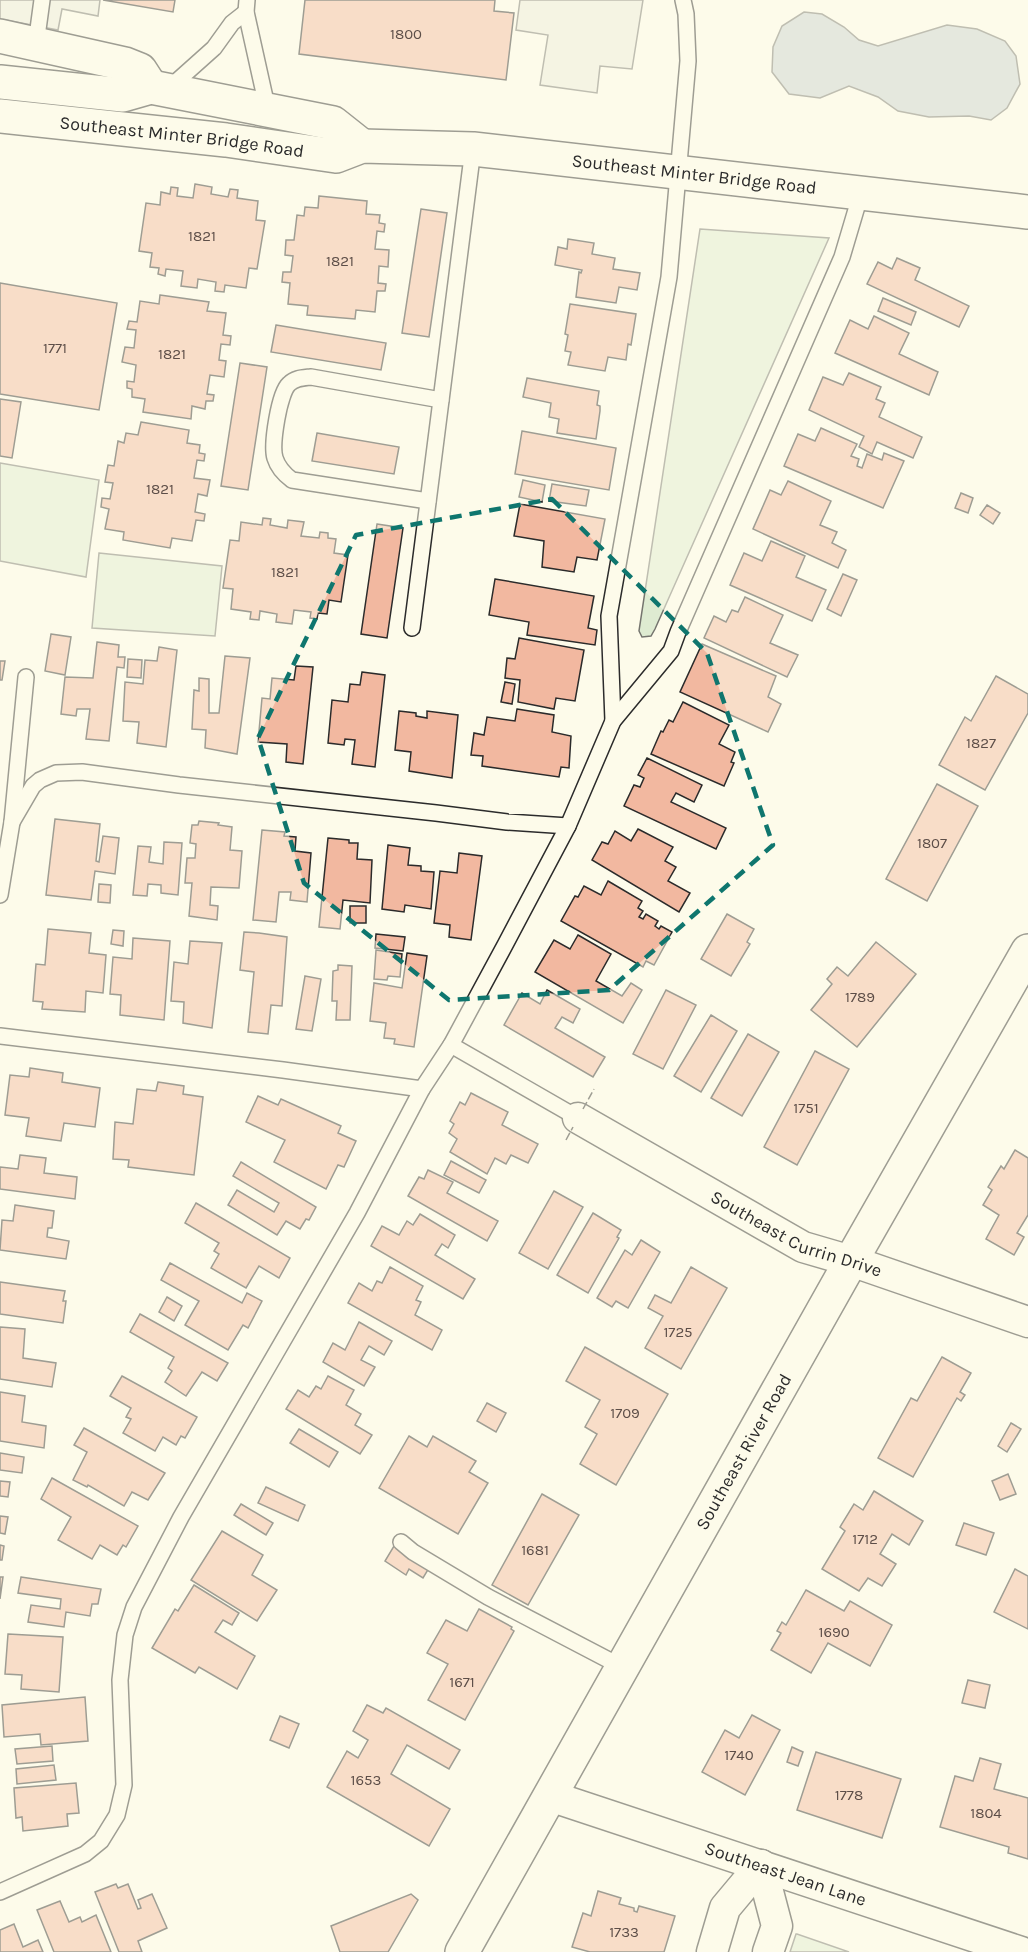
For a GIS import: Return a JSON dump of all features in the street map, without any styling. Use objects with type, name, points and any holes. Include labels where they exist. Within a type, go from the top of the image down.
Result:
[{"type":"main road","points":[[0,36],[125,64],[140,70],[158,89]]},
{"type":"main road","name":"Southeast Minter Bridge Road","points":[[0,82],[123,95],[158,89],[333,123],[362,146]]},
{"type":"main road","name":"Southeast Minter Bridge Road","points":[[0,116],[226,140],[336,156],[362,146],[473,149],[1028,212]]},
{"type":"main road","name":"Southeast River Road","points":[[462,1952],[1028,951]]},
{"type":"street","name":"Southeast Currin Drive","points":[[578,1118],[803,1247],[851,1261],[1028,1322]]},
{"type":"street","name":"Southeast Jean Lane","points":[[550,1796],[1021,1952]]},
{"type":"street","points":[[712,1952],[725,1908],[761,1865]]},
{"type":"street","points":[[761,1865],[777,1926],[768,1952]]},
{"type":"lane","points":[[36,44],[42,0]]},
{"type":"lane","points":[[613,721],[609,616],[669,276],[688,61],[686,14],[683,0]]},
{"type":"lane","points":[[158,89],[214,48],[247,6]]},
{"type":"lane","points":[[247,6],[268,111]]},
{"type":"lane","points":[[412,627],[473,149]]},
{"type":"lane","points":[[0,1892],[85,1854],[101,1841],[117,1815],[124,1785],[120,1680],[125,1635],[134,1607],[181,1517],[357,1213],[422,1089],[451,1045],[568,826],[613,721],[671,651],[842,257],[861,193]]},
{"type":"lane","points":[[428,501],[292,480],[279,467],[273,445],[283,393],[288,385],[297,379],[311,378],[441,400]]},
{"type":"lane","points":[[0,895],[12,822],[26,677]]},
{"type":"lane","points":[[12,822],[33,786],[40,780],[56,773],[82,772],[507,822],[568,826]]},
{"type":"lane","points":[[0,1036],[422,1089]]},
{"type":"lane","points":[[451,1045],[578,1118]]},
{"type":"lane","points":[[401,1542],[413,1552],[488,1597],[622,1667]]},
{"type":"highlighted area","points":[[552,499],[707,653],[773,845],[609,990],[449,1000],[304,883],[258,738],[356,535]]},
{"type":"green space","points":[[700,229],[829,238],[655,629],[651,636],[642,637],[639,631]]},
{"type":"green space","points":[[0,463],[99,480],[86,577],[0,561]]},
{"type":"green space","points":[[99,553],[222,566],[215,636],[92,628]]},
{"type":"green space","points":[[797,1934],[849,1952],[790,1952]]},
{"type":"shaded area","points":[[0,0],[100,0],[98,16],[62,9],[58,30],[0,19]]},
{"type":"shaded area","points":[[520,0],[643,0],[632,69],[600,66],[597,93],[540,85],[548,35],[516,30]]},
{"type":"shaded area","points":[[804,12],[822,14],[844,27],[859,40],[878,46],[947,25],[977,29],[1005,41],[1016,56],[1020,84],[1007,108],[991,120],[969,116],[929,117],[898,111],[878,97],[849,86],[820,98],[789,94],[772,72],[773,47],[782,26]]},
{"type":"building","points":[[103,0],[175,0],[173,12]]},
{"type":"building","points":[[305,0],[495,0],[494,11],[514,13],[506,80],[299,54]]},
{"type":"building","points":[[195,184],[212,187],[211,194],[228,197],[230,189],[238,190],[237,198],[258,201],[256,220],[265,221],[257,269],[249,268],[246,288],[225,285],[224,292],[215,291],[216,282],[198,279],[197,288],[181,286],[183,271],[166,269],[165,276],[158,274],[159,268],[150,267],[152,253],[139,251],[146,203],[160,205],[161,192],[170,194],[171,187],[178,188],[177,196],[193,198]]},
{"type":"building","points":[[319,196],[367,201],[366,214],[380,215],[379,223],[385,224],[384,232],[377,231],[375,249],[389,250],[388,267],[379,266],[378,283],[386,284],[385,291],[377,291],[375,312],[356,310],[355,319],[307,315],[308,306],[288,304],[290,283],[282,282],[283,272],[291,272],[293,256],[285,255],[286,240],[294,240],[297,215],[304,216],[305,207],[318,208]]},
{"type":"building","points":[[421,209],[447,213],[429,337],[402,333]]},
{"type":"building","points":[[568,239],[594,243],[592,254],[615,258],[613,269],[640,273],[637,290],[619,287],[616,303],[576,297],[579,272],[581,273],[582,270],[555,265],[558,247],[567,249]]},
{"type":"building","points":[[897,258],[920,268],[915,280],[969,306],[959,327],[867,284],[878,262],[892,269]]},
{"type":"building","points":[[0,283],[117,303],[99,410],[0,394]]},
{"type":"building","points":[[160,295],[209,302],[207,311],[226,313],[223,335],[231,336],[230,345],[221,344],[219,360],[226,361],[224,377],[210,375],[207,394],[214,395],[213,401],[206,401],[205,409],[192,406],[191,419],[143,412],[145,399],[132,397],[132,389],[127,388],[127,381],[134,382],[136,365],[122,362],[125,347],[134,348],[136,330],[127,329],[129,321],[137,322],[140,301],[159,304]]},
{"type":"building","points":[[883,298],[916,312],[911,325],[878,311]]},
{"type":"building","points":[[570,304],[636,314],[626,360],[608,357],[605,371],[568,365],[571,352],[565,351],[568,335],[565,334]]},
{"type":"building","points":[[874,316],[909,333],[899,354],[938,372],[929,395],[835,353],[850,320],[868,329]]},
{"type":"building","points":[[276,325],[386,343],[381,370],[271,352]]},
{"type":"building","points":[[240,363],[267,367],[248,490],[221,486]]},
{"type":"building","points":[[849,373],[881,387],[876,399],[885,403],[879,417],[922,437],[913,458],[877,442],[872,454],[859,447],[864,436],[809,410],[823,377],[843,385]]},
{"type":"building","points":[[527,378],[599,391],[597,405],[600,406],[600,411],[596,439],[557,433],[559,419],[549,417],[551,403],[523,397]]},
{"type":"building","points":[[0,399],[21,402],[12,458],[0,456]]},
{"type":"building","points":[[141,422],[189,430],[187,443],[200,445],[199,453],[205,454],[204,461],[197,460],[194,478],[210,480],[207,496],[198,494],[195,512],[205,514],[204,521],[196,520],[192,541],[172,538],[170,548],[123,540],[124,532],[105,529],[109,509],[101,507],[102,498],[110,499],[113,483],[105,482],[108,465],[114,466],[118,441],[124,443],[126,433],[138,435]]},
{"type":"building","points":[[821,428],[857,444],[851,456],[859,459],[857,466],[862,468],[867,454],[882,460],[884,453],[904,461],[883,508],[784,466],[798,434],[815,441]]},
{"type":"building","points":[[522,431],[616,448],[609,490],[515,474]]},
{"type":"building","points":[[317,433],[399,447],[394,474],[312,461]]},
{"type":"building","points":[[523,480],[545,485],[542,502],[519,497]]},
{"type":"building","points":[[788,481],[831,501],[820,525],[837,532],[832,543],[846,550],[838,568],[753,529],[770,490],[781,495]]},
{"type":"building","points":[[552,484],[589,490],[586,506],[549,501]]},
{"type":"building","points":[[961,493],[973,498],[968,513],[955,508]]},
{"type":"building","points":[[520,504],[605,519],[597,560],[577,557],[574,572],[542,567],[544,541],[514,536]]},
{"type":"building","points":[[987,505],[1000,513],[993,524],[980,515]]},
{"type":"building","points":[[263,518],[271,519],[270,525],[287,528],[288,520],[304,522],[301,536],[319,538],[320,532],[328,533],[328,538],[336,539],[334,553],[348,555],[341,602],[329,600],[327,614],[318,613],[317,619],[310,618],[311,612],[294,610],[292,624],[276,622],[277,614],[260,611],[259,620],[250,619],[251,612],[231,609],[233,589],[223,588],[230,540],[239,541],[241,522],[262,525]]},
{"type":"building","points":[[377,524],[403,528],[387,638],[361,634]]},
{"type":"building","points":[[771,541],[805,556],[796,577],[826,590],[812,621],[730,585],[744,553],[762,561]]},
{"type":"building","points":[[843,574],[857,580],[841,616],[827,609]]},
{"type":"building","points":[[495,579],[594,596],[588,628],[597,630],[595,645],[527,635],[529,622],[489,615]]},
{"type":"building","points":[[745,597],[783,615],[770,643],[798,655],[787,677],[704,638],[714,616],[726,622],[732,610],[738,612]]},
{"type":"building","points":[[51,634],[71,637],[65,675],[45,671]]},
{"type":"building","points":[[519,638],[584,650],[575,701],[556,698],[554,709],[518,702],[520,680],[505,678],[507,658],[515,659]]},
{"type":"building","points":[[97,642],[119,645],[118,657],[125,657],[124,668],[117,667],[109,741],[86,739],[90,709],[77,709],[76,716],[61,714],[65,677],[93,678]]},
{"type":"building","points":[[702,644],[776,676],[768,697],[781,704],[768,732],[680,692]]},
{"type":"building","points":[[159,647],[177,650],[166,747],[137,743],[139,722],[123,721],[125,682],[143,684],[145,660],[157,661]]},
{"type":"building","points":[[225,656],[250,658],[237,754],[205,748],[206,730],[192,729],[194,690],[199,691],[199,678],[209,679],[209,713],[219,713]]},
{"type":"building","points":[[128,659],[142,660],[141,678],[127,677]]},
{"type":"building","points":[[0,661],[5,661],[2,680],[0,680]]},
{"type":"building","points":[[296,666],[313,667],[303,764],[286,762],[287,744],[258,742],[262,698],[270,699],[272,678],[294,680]]},
{"type":"building","points":[[362,672],[385,675],[375,767],[352,764],[355,740],[345,739],[344,745],[328,743],[332,700],[348,702],[350,684],[360,685]]},
{"type":"building","points":[[996,676],[1028,694],[1028,713],[985,790],[939,765],[965,717],[971,721]]},
{"type":"building","points":[[505,682],[515,684],[512,704],[501,702]]},
{"type":"building","points":[[683,702],[729,725],[719,744],[735,752],[731,762],[734,763],[724,786],[651,754],[661,731],[663,732],[669,720],[673,722]]},
{"type":"building","points":[[517,709],[554,715],[552,732],[571,736],[569,768],[561,767],[559,777],[482,766],[483,756],[471,755],[474,733],[484,735],[487,717],[515,721]]},
{"type":"building","points":[[399,711],[416,713],[416,716],[427,718],[427,711],[458,715],[452,778],[409,771],[411,752],[395,750]]},
{"type":"building","points":[[647,758],[702,785],[694,802],[676,793],[671,802],[726,828],[716,849],[624,806],[634,785],[640,787],[644,778],[638,775]]},
{"type":"building","points":[[937,784],[978,806],[927,901],[886,879]]},
{"type":"building","points":[[55,819],[100,824],[96,861],[99,862],[103,836],[119,838],[115,874],[95,871],[91,900],[46,895]]},
{"type":"building","points":[[199,821],[232,827],[230,850],[242,851],[239,888],[211,887],[210,905],[218,906],[217,920],[189,916],[192,883],[185,883],[187,858],[195,858],[196,844],[190,843],[192,825],[198,825]]},
{"type":"building","points":[[638,829],[673,847],[665,861],[676,867],[668,881],[690,893],[679,912],[592,860],[602,842],[608,844],[615,831],[631,841]]},
{"type":"building","points":[[262,830],[285,832],[284,836],[296,837],[295,851],[311,853],[307,902],[290,900],[291,892],[279,892],[276,922],[253,920]]},
{"type":"building","points":[[328,838],[358,843],[357,859],[372,860],[370,903],[343,900],[340,929],[319,927]]},
{"type":"building","points":[[164,842],[182,843],[178,895],[161,893],[161,885],[148,884],[147,896],[133,895],[138,846],[151,847],[149,862],[163,864]]},
{"type":"building","points":[[388,845],[410,848],[408,865],[421,866],[421,871],[434,872],[431,909],[405,905],[404,912],[382,909]]},
{"type":"building","points":[[459,853],[482,856],[471,940],[449,937],[450,925],[434,923],[440,871],[457,873]]},
{"type":"building","points":[[608,881],[642,901],[638,908],[643,911],[639,917],[643,919],[646,914],[658,921],[655,926],[659,929],[661,926],[672,932],[654,965],[646,961],[643,967],[561,921],[575,896],[578,897],[584,886],[601,895]]},
{"type":"building","points":[[99,884],[111,885],[110,903],[98,902]]},
{"type":"building","points":[[350,906],[366,906],[366,923],[350,923]]},
{"type":"building","points":[[727,914],[754,929],[747,942],[750,944],[731,976],[701,959]]},
{"type":"building","points":[[48,929],[91,933],[89,953],[106,955],[103,993],[86,991],[85,1012],[42,1009],[43,1002],[33,1001],[36,964],[45,965]]},
{"type":"building","points":[[113,930],[124,931],[123,946],[111,944]]},
{"type":"building","points":[[244,932],[287,937],[282,1006],[271,1005],[268,1034],[248,1032],[254,972],[240,970]]},
{"type":"building","points":[[376,934],[405,937],[403,951],[375,948]]},
{"type":"building","points":[[578,935],[611,954],[596,981],[622,996],[631,983],[642,990],[623,1023],[535,972],[554,940],[570,949]]},
{"type":"building","points":[[133,938],[170,941],[164,1020],[120,1015],[121,995],[110,994],[113,957],[132,959]]},
{"type":"building","points":[[190,941],[222,943],[212,1028],[183,1023],[184,1002],[171,1001],[174,962],[188,964]]},
{"type":"building","points":[[876,942],[916,974],[857,1047],[811,1010],[832,984],[827,979],[837,967],[848,976]]},
{"type":"building","points":[[376,950],[402,954],[400,977],[388,976],[387,980],[374,979]]},
{"type":"building","points":[[407,953],[427,956],[414,1047],[394,1044],[395,1039],[384,1038],[386,1023],[370,1021],[374,983],[402,988]]},
{"type":"building","points":[[338,965],[352,966],[350,1020],[336,1020],[337,1001],[332,1001],[333,971],[338,970]]},
{"type":"building","points":[[305,976],[321,979],[312,1031],[296,1029]]},
{"type":"building","points":[[547,990],[580,1009],[573,1023],[562,1017],[555,1028],[605,1057],[593,1077],[504,1025],[522,993],[540,1004]]},
{"type":"building","points":[[666,990],[696,1005],[663,1069],[633,1054]]},
{"type":"building","points":[[711,1015],[737,1031],[701,1092],[674,1076]]},
{"type":"building","points":[[748,1034],[779,1052],[742,1116],[711,1098]]},
{"type":"building","points":[[815,1051],[849,1069],[797,1165],[764,1147]]},
{"type":"building","points":[[30,1068],[63,1073],[62,1082],[100,1088],[95,1127],[64,1123],[61,1141],[26,1136],[29,1118],[5,1115],[10,1075],[29,1077]]},
{"type":"building","points":[[158,1082],[184,1086],[183,1094],[203,1097],[194,1175],[128,1167],[129,1160],[113,1159],[115,1122],[133,1124],[137,1089],[156,1091]]},
{"type":"building","points":[[471,1093],[508,1112],[502,1125],[538,1144],[528,1163],[511,1155],[506,1164],[495,1158],[487,1174],[450,1152],[457,1139],[449,1133],[454,1124],[450,1121],[460,1102],[465,1105]]},
{"type":"building","points":[[258,1096],[278,1105],[281,1099],[341,1126],[338,1133],[356,1141],[344,1167],[338,1165],[326,1189],[274,1162],[285,1140],[246,1122]]},
{"type":"building","points":[[1015,1150],[1028,1158],[1028,1215],[1017,1233],[1024,1237],[1014,1255],[986,1239],[999,1215],[983,1205],[992,1190],[988,1187],[1001,1166],[1004,1169]]},
{"type":"building","points":[[20,1155],[46,1158],[44,1173],[77,1177],[75,1199],[0,1189],[0,1167],[18,1169]]},
{"type":"building","points":[[451,1161],[486,1180],[479,1193],[444,1175]]},
{"type":"building","points":[[241,1162],[316,1207],[309,1220],[306,1219],[300,1229],[286,1221],[277,1235],[228,1205],[237,1190],[274,1212],[279,1203],[233,1176]]},
{"type":"building","points":[[428,1170],[453,1182],[447,1193],[498,1221],[487,1241],[408,1196],[419,1177],[424,1179]]},
{"type":"building","points":[[554,1191],[583,1207],[548,1269],[519,1253]]},
{"type":"building","points":[[196,1203],[290,1258],[279,1278],[259,1266],[246,1288],[211,1268],[219,1254],[214,1251],[219,1243],[185,1223]]},
{"type":"building","points":[[15,1205],[54,1211],[52,1228],[48,1228],[47,1237],[69,1241],[66,1259],[0,1250],[2,1220],[13,1221]]},
{"type":"building","points":[[593,1213],[621,1230],[617,1237],[619,1238],[588,1293],[557,1275]]},
{"type":"building","points":[[420,1214],[455,1235],[448,1248],[442,1244],[435,1255],[475,1279],[463,1299],[371,1246],[382,1226],[399,1235],[407,1221],[413,1225]]},
{"type":"building","points":[[641,1240],[660,1252],[628,1308],[616,1301],[612,1307],[597,1298],[625,1250],[632,1255]]},
{"type":"building","points":[[170,1263],[242,1303],[247,1293],[262,1301],[248,1328],[243,1325],[228,1350],[185,1325],[199,1301],[161,1280]]},
{"type":"building","points":[[390,1267],[423,1286],[416,1300],[421,1302],[415,1315],[442,1330],[432,1350],[348,1303],[359,1283],[372,1291],[377,1281],[382,1283]]},
{"type":"building","points":[[691,1267],[727,1288],[681,1369],[645,1348],[663,1316],[648,1308],[655,1295],[671,1303]]},
{"type":"building","points":[[0,1282],[65,1291],[63,1323],[0,1314]]},
{"type":"building","points":[[167,1297],[182,1306],[174,1321],[159,1312]]},
{"type":"building","points":[[140,1314],[228,1363],[217,1381],[202,1372],[186,1396],[165,1382],[172,1371],[168,1368],[174,1357],[130,1332]]},
{"type":"building","points":[[359,1322],[392,1341],[384,1355],[369,1346],[361,1360],[375,1367],[364,1386],[323,1362],[333,1343],[345,1350]]},
{"type":"building","points":[[0,1327],[25,1329],[23,1358],[56,1363],[52,1387],[0,1379]]},
{"type":"building","points":[[585,1347],[668,1394],[616,1485],[580,1464],[597,1434],[585,1427],[600,1400],[566,1381]]},
{"type":"building","points":[[942,1357],[971,1373],[960,1392],[965,1395],[961,1401],[957,1398],[913,1477],[878,1458],[911,1398],[917,1401]]},
{"type":"building","points":[[122,1376],[197,1417],[185,1438],[181,1436],[176,1445],[163,1437],[155,1451],[123,1433],[131,1419],[126,1417],[131,1408],[110,1396]]},
{"type":"building","points":[[328,1376],[354,1390],[346,1405],[361,1414],[355,1425],[372,1435],[360,1454],[286,1409],[298,1390],[309,1397],[316,1386],[321,1389]]},
{"type":"building","points":[[0,1392],[25,1396],[22,1422],[46,1426],[44,1448],[0,1441]]},
{"type":"building","points":[[487,1403],[506,1413],[496,1432],[477,1421]]},
{"type":"building","points":[[1011,1423],[1021,1429],[1007,1452],[998,1446]]},
{"type":"building","points":[[84,1428],[165,1473],[148,1500],[132,1492],[124,1506],[88,1485],[87,1487],[73,1480],[87,1452],[74,1445]]},
{"type":"building","points":[[299,1429],[338,1452],[329,1467],[290,1443]]},
{"type":"building","points":[[409,1436],[427,1447],[433,1436],[476,1461],[469,1472],[488,1483],[458,1534],[379,1488]]},
{"type":"building","points":[[0,1453],[24,1457],[22,1473],[0,1470]]},
{"type":"building","points":[[1008,1474],[1016,1494],[1000,1500],[992,1481]]},
{"type":"building","points":[[52,1478],[138,1526],[126,1547],[123,1545],[117,1555],[100,1545],[92,1559],[58,1540],[71,1517],[41,1499]]},
{"type":"building","points":[[0,1481],[10,1482],[8,1497],[0,1496]]},
{"type":"building","points":[[266,1487],[305,1505],[298,1521],[258,1503]]},
{"type":"building","points":[[874,1491],[923,1521],[909,1545],[892,1534],[880,1554],[896,1564],[882,1586],[868,1578],[859,1591],[822,1569],[845,1531],[840,1527],[854,1504],[863,1510]]},
{"type":"building","points":[[542,1494],[579,1515],[528,1605],[492,1585]]},
{"type":"building","points":[[241,1504],[273,1523],[266,1535],[234,1515]]},
{"type":"building","points":[[0,1516],[8,1517],[5,1534],[0,1533]]},
{"type":"building","points":[[964,1523],[994,1533],[986,1555],[956,1545]]},
{"type":"building","points":[[222,1531],[263,1555],[252,1575],[277,1590],[257,1621],[191,1580]]},
{"type":"building","points":[[0,1545],[4,1546],[2,1560],[0,1560]]},
{"type":"building","points":[[394,1546],[429,1568],[423,1578],[409,1569],[406,1575],[385,1561]]},
{"type":"building","points":[[1015,1569],[1028,1576],[1028,1629],[994,1612]]},
{"type":"building","points":[[0,1577],[3,1577],[0,1599]]},
{"type":"building","points":[[21,1577],[101,1589],[98,1604],[92,1604],[90,1616],[66,1612],[64,1627],[28,1622],[31,1605],[60,1609],[61,1599],[18,1593]]},
{"type":"building","points":[[194,1585],[239,1613],[232,1625],[223,1620],[215,1632],[255,1656],[237,1689],[199,1667],[195,1673],[152,1648],[175,1609],[178,1611]]},
{"type":"building","points":[[806,1590],[844,1611],[850,1601],[892,1625],[870,1666],[828,1643],[811,1673],[771,1650],[781,1633],[777,1631],[782,1622],[786,1625]]},
{"type":"building","points":[[479,1609],[512,1627],[514,1631],[465,1720],[428,1700],[448,1664],[427,1653],[446,1620],[467,1631]]},
{"type":"building","points":[[8,1634],[63,1637],[59,1692],[21,1689],[22,1675],[5,1674]]},
{"type":"building","points":[[968,1680],[990,1685],[985,1708],[962,1703]]},
{"type":"building","points":[[85,1697],[88,1741],[41,1745],[40,1734],[4,1737],[2,1705]]},
{"type":"building","points":[[367,1705],[383,1713],[386,1708],[460,1750],[449,1769],[407,1745],[391,1774],[450,1809],[429,1846],[327,1787],[347,1751],[358,1758],[368,1740],[353,1731]]},
{"type":"building","points":[[752,1715],[780,1730],[745,1795],[702,1772],[725,1730],[739,1738]]},
{"type":"building","points":[[280,1716],[299,1724],[289,1748],[270,1740]]},
{"type":"building","points":[[52,1746],[53,1761],[17,1764],[15,1749]]},
{"type":"building","points":[[792,1747],[803,1752],[798,1766],[787,1762]]},
{"type":"building","points":[[816,1752],[901,1779],[882,1838],[797,1810]]},
{"type":"building","points":[[980,1758],[1001,1764],[994,1789],[1028,1798],[1028,1859],[1008,1853],[1009,1847],[940,1827],[955,1776],[973,1781]]},
{"type":"building","points":[[54,1765],[56,1780],[17,1784],[16,1769]]},
{"type":"building","points":[[76,1783],[79,1813],[67,1814],[68,1826],[23,1831],[22,1817],[16,1818],[14,1788]]},
{"type":"building","points":[[116,1884],[118,1888],[128,1884],[138,1909],[141,1908],[138,1900],[152,1894],[167,1928],[138,1941],[142,1952],[119,1952],[95,1892]]},
{"type":"building","points":[[598,1891],[621,1898],[619,1904],[634,1908],[637,1912],[639,1906],[675,1916],[664,1952],[590,1952],[572,1947],[583,1913],[591,1916]]},
{"type":"building","points":[[411,1894],[418,1900],[388,1952],[340,1952],[331,1926]]},
{"type":"building","points":[[60,1901],[69,1922],[80,1917],[82,1922],[96,1915],[111,1952],[54,1952],[37,1910]]},
{"type":"building","points":[[14,1924],[23,1947],[38,1940],[43,1952],[0,1952],[0,1930]]},
{"type":"fence","points":[[583,1109],[594,1089]]},
{"type":"fence","points":[[566,1140],[573,1127]]}]
